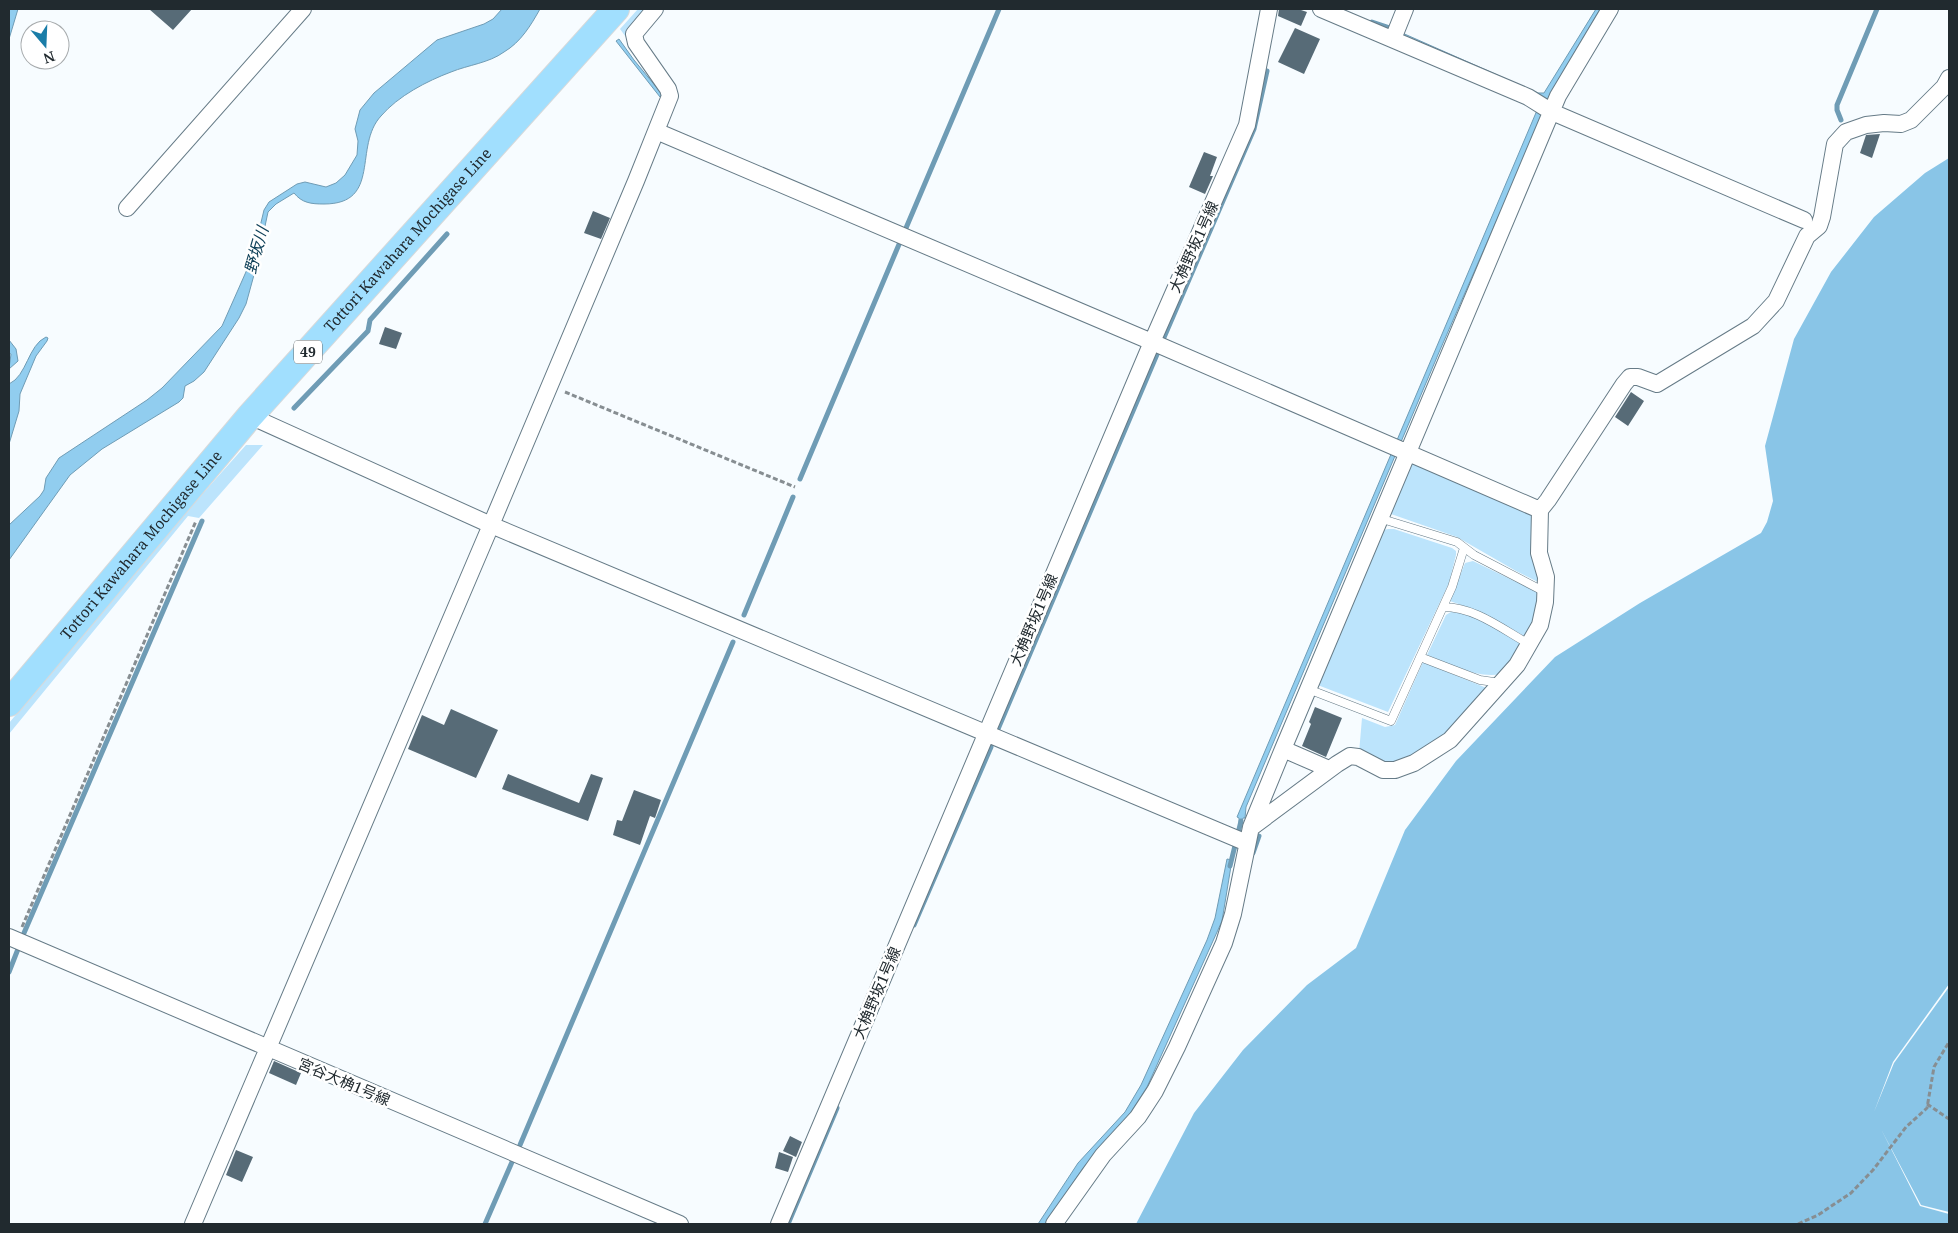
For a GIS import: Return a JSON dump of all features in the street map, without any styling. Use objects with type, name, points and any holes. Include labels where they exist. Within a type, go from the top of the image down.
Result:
[{"type":"main road","name":"Tottori Kawahara Mochigase Line","points":[[9,703],[250,416],[616,9]]},
{"type":"street","points":[[127,208],[303,9]]},
{"type":"street","points":[[193,1224],[550,386],[670,96],[668,89],[636,43],[634,34],[655,9]]},
{"type":"street","name":"大桷野坂1号線","points":[[779,1224],[1152,342],[1247,125],[1269,9]]},
{"type":"street","points":[[1321,9],[1528,98],[1552,112],[1804,220]]},
{"type":"street","points":[[1393,39],[1405,9]]},
{"type":"street","points":[[1054,1224],[1103,1154],[1138,1117],[1155,1090],[1177,1047],[1224,942],[1233,914],[1251,827],[1379,518],[1558,96],[1610,9]]},
{"type":"street","points":[[1251,827],[1350,756],[1358,757],[1383,770],[1395,770],[1414,763],[1450,740],[1517,665],[1540,625],[1546,592],[1546,577],[1539,553],[1540,510],[1630,378],[1638,377],[1657,384],[1753,326],[1776,301],[1807,236],[1819,226],[1836,144],[1846,132],[1866,125],[1901,124],[1910,120],[1944,87],[1949,78]]},
{"type":"street","points":[[656,131],[1152,342],[1540,510]]},
{"type":"street","points":[[250,416],[491,525],[1247,843]]},
{"type":"street","points":[[1283,749],[1330,769]]},
{"type":"street","name":"宮谷大桷1号線","points":[[13,939],[268,1050],[680,1224]]},
{"type":"lane","points":[[1379,518],[1457,542],[1474,556],[1546,592]]},
{"type":"lane","points":[[1308,689],[1391,721],[1452,588],[1464,548]]},
{"type":"lane","points":[[1443,607],[1455,607],[1474,613],[1529,644]]},
{"type":"lane","points":[[1420,656],[1480,680],[1501,683]]},
{"type":"path","points":[[550,386],[795,487]]},
{"type":"path","points":[[13,939],[196,520]]},
{"type":"path","points":[[1798,1224],[1818,1215],[1852,1192],[1873,1170],[1906,1127],[1926,1108],[1934,1067],[1949,1042]]},
{"type":"path","points":[[1927,1104],[1949,1118]]},
{"type":"shaded area","points":[[638,9],[649,9],[634,48],[620,29]]},
{"type":"shaded area","points":[[1949,158],[1949,984],[1893,1062],[1874,1112],[1894,1063],[1949,987],[1949,1212],[1921,1205],[1881,1129],[1920,1206],[1949,1214],[1949,1224],[1136,1224],[1194,1113],[1243,1050],[1307,985],[1356,948],[1405,830],[1456,761],[1555,657],[1640,603],[1761,533],[1767,522],[1773,501],[1765,446],[1794,339],[1831,272],[1874,217],[1925,173]]},
{"type":"shaded area","points":[[246,445],[263,445],[199,518],[188,516],[9,734],[9,723],[188,510]]},
{"type":"shaded area","points":[[1413,459],[1534,513],[1542,584],[1457,537],[1391,514]]},
{"type":"shaded area","points":[[1394,529],[1452,548],[1456,551],[1456,555],[1449,583],[1388,712],[1315,684],[1384,530]]},
{"type":"shaded area","points":[[1473,561],[1541,594],[1528,638],[1478,611],[1450,601],[1465,563]]},
{"type":"shaded area","points":[[1451,612],[1470,614],[1524,645],[1502,674],[1473,673],[1427,655],[1446,615]]},
{"type":"shaded area","points":[[1423,662],[1489,689],[1449,734],[1394,765],[1359,753],[1362,718],[1385,727],[1395,725]]},
{"type":"water","points":[[9,9],[18,9],[9,39]]},
{"type":"water","name":"野坂川","points":[[502,9],[540,9],[520,38],[498,56],[432,80],[413,90],[388,109],[373,128],[368,142],[364,171],[360,184],[353,194],[342,201],[319,204],[304,201],[294,193],[276,204],[268,212],[246,304],[204,372],[185,386],[183,398],[179,402],[102,449],[70,475],[9,560],[9,525],[40,496],[44,490],[46,478],[59,458],[162,388],[222,326],[253,256],[264,210],[269,202],[297,184],[305,182],[326,187],[336,183],[345,175],[357,155],[358,141],[355,129],[360,110],[374,93],[437,40],[484,24],[493,19]]},
{"type":"water","points":[[1596,9],[1600,9],[1550,94],[1551,96],[1440,350],[1246,807],[1245,818],[1243,818],[1241,826],[1237,817],[1538,108],[1399,36],[1400,32],[1538,93],[1544,93]]},
{"type":"water","points":[[619,39],[662,94],[660,97],[616,41]]},
{"type":"water","points":[[46,337],[48,338],[47,341],[36,356],[20,394],[19,411],[9,444],[9,384],[20,374],[35,347]]},
{"type":"water","points":[[9,340],[16,349],[18,361],[9,369],[11,354],[9,353]]},
{"type":"water","points":[[1227,859],[1232,860],[1222,921],[1147,1087],[1129,1115],[1083,1168],[1045,1224],[1038,1224],[1078,1163],[1125,1112],[1141,1085],[1207,940],[1215,918]]},
{"type":"building","points":[[149,9],[192,9],[173,30]]},
{"type":"building","points":[[1279,9],[1298,9],[1307,12],[1301,26],[1278,16]]},
{"type":"building","points":[[1295,28],[1320,39],[1304,74],[1278,62]]},
{"type":"building","points":[[1880,134],[1872,158],[1860,153],[1866,135]]},
{"type":"building","points":[[1204,152],[1217,157],[1210,176],[1213,176],[1205,194],[1189,187]]},
{"type":"building","points":[[593,211],[610,218],[601,239],[584,233]]},
{"type":"building","points":[[385,327],[402,333],[396,349],[379,344]]},
{"type":"building","points":[[1631,392],[1644,401],[1628,426],[1615,417]]},
{"type":"building","points":[[1315,707],[1342,718],[1326,757],[1302,746],[1311,724],[1309,722]]},
{"type":"building","points":[[451,709],[498,730],[476,778],[408,749],[422,715],[444,725]]},
{"type":"building","points":[[508,774],[579,803],[591,774],[603,778],[588,821],[502,789]]},
{"type":"building","points":[[634,790],[661,800],[655,818],[650,816],[640,845],[613,835],[617,820],[622,821]]},
{"type":"building","points":[[274,1061],[301,1073],[296,1085],[269,1073]]},
{"type":"building","points":[[790,1136],[802,1142],[796,1157],[783,1151]]},
{"type":"building","points":[[236,1150],[253,1157],[242,1182],[226,1175]]},
{"type":"building","points":[[779,1152],[793,1157],[788,1172],[775,1168]]},
{"type":"waterway","points":[[906,228],[999,9]]},
{"type":"waterway","points":[[1841,120],[1837,105],[1877,9]]},
{"type":"waterway","points":[[1372,22],[1390,28]]},
{"type":"waterway","points":[[1162,342],[1254,129],[1267,71]]},
{"type":"waterway","points":[[294,408],[368,331],[370,320],[447,234]]},
{"type":"waterway","points":[[800,479],[900,242]]},
{"type":"waterway","points":[[998,729],[1158,352]]},
{"type":"waterway","points":[[744,615],[793,497]]},
{"type":"waterway","points":[[24,933],[202,521]]},
{"type":"waterway","points":[[520,1145],[733,642]]},
{"type":"waterway","points":[[914,925],[991,747]]},
{"type":"waterway","points":[[1230,866],[1241,821]]},
{"type":"waterway","points":[[1253,853],[1259,836]]},
{"type":"waterway","points":[[9,972],[18,949]]},
{"type":"waterway","points":[[788,1224],[837,1108]]},
{"type":"waterway","points":[[485,1224],[512,1162]]}]
